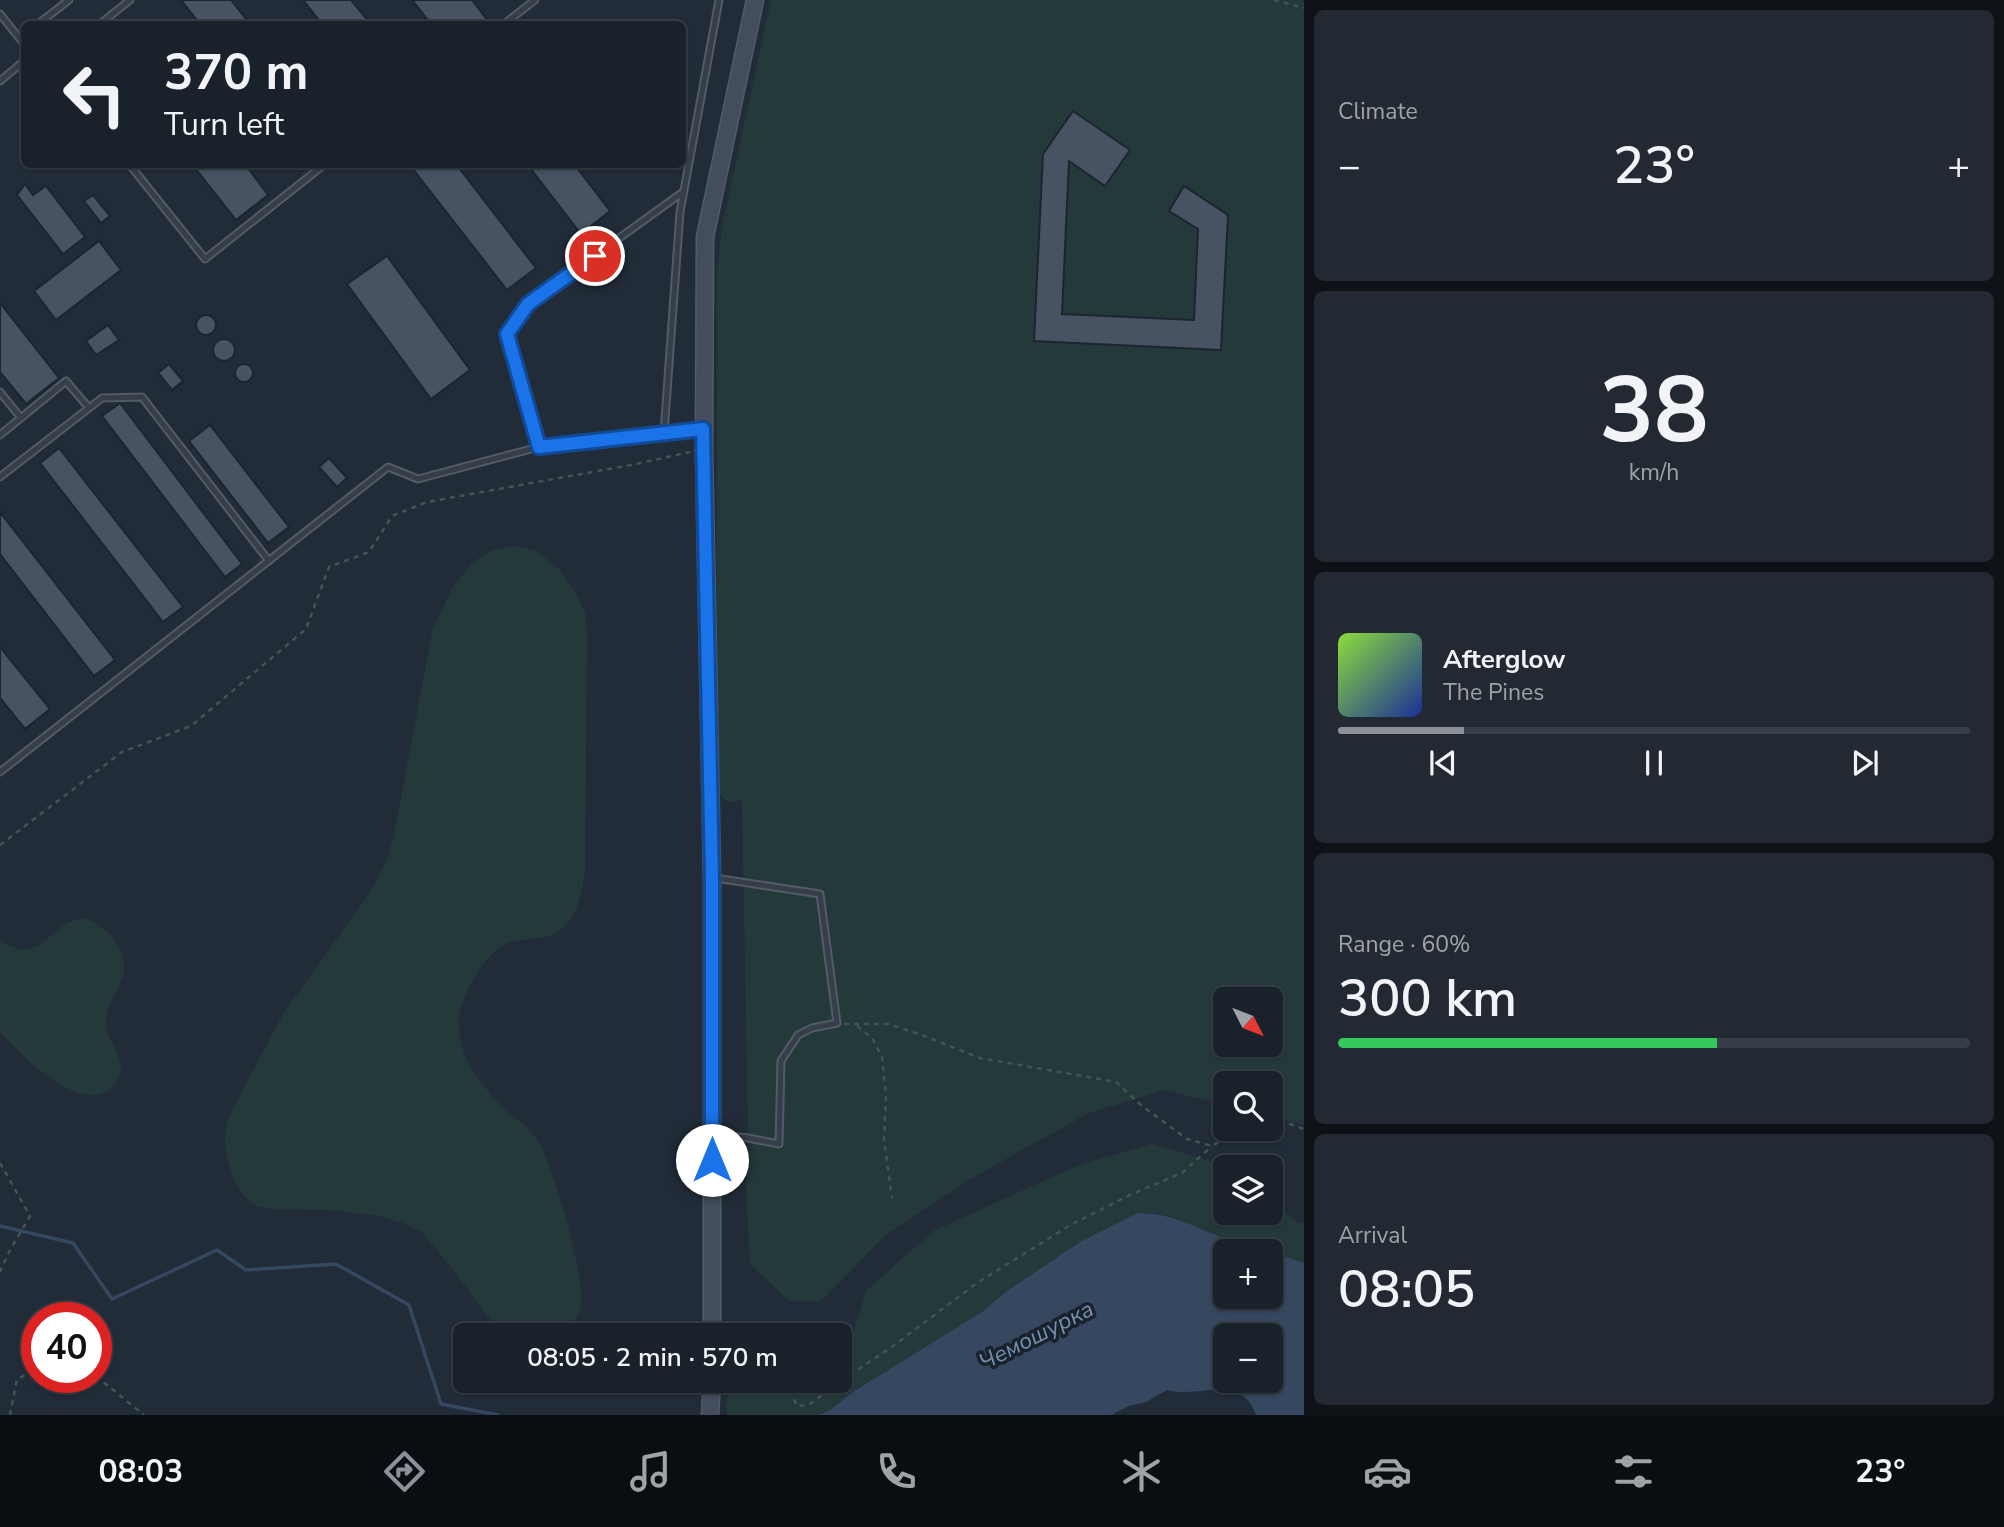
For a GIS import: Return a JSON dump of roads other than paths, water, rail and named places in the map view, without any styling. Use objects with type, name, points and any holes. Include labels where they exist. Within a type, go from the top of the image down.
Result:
[{"type":"street","points":[[712,1323],[712,877],[703,429],[705,237],[755,0]]},
{"type":"street","points":[[710,1415],[711,1393]]},
{"type":"lane","points":[[42,21],[69,0]]},
{"type":"lane","points":[[104,21],[130,0]]},
{"type":"lane","points":[[508,21],[536,0]]},
{"type":"lane","points":[[664,433],[680,212],[719,0]]},
{"type":"lane","points":[[0,14],[21,36]]},
{"type":"lane","points":[[0,81],[21,64]]},
{"type":"lane","points":[[132,168],[205,259],[320,168]]},
{"type":"lane","points":[[539,447],[507,334],[528,304],[683,192]]},
{"type":"lane","points":[[0,435],[66,381],[89,408]]},
{"type":"lane","points":[[0,392],[21,418]]},
{"type":"lane","points":[[0,477],[102,398],[142,397],[269,561]]},
{"type":"lane","points":[[0,772],[388,467],[418,479],[539,447],[703,429]]},
{"type":"lane","points":[[712,877],[820,894],[837,1023],[812,1028],[798,1035],[781,1061],[779,1144],[712,1134]]},
{"type":"water","points":[[1137,1213],[1172,1218],[1227,1239],[1213,1239],[1213,1309],[1283,1309],[1283,1256],[1304,1263],[1304,1415],[1256,1415],[1249,1402],[1236,1393],[1283,1393],[1283,1323],[1213,1323],[1213,1390],[1167,1390],[1146,1402],[1129,1406],[1111,1415],[819,1415],[982,1312],[1007,1291],[1080,1242]]},
{"type":"waterway","name":"Чемошурка","points":[[0,1226],[73,1243],[112,1299],[217,1250],[246,1270],[336,1264],[409,1305],[441,1404],[498,1415]]}]
